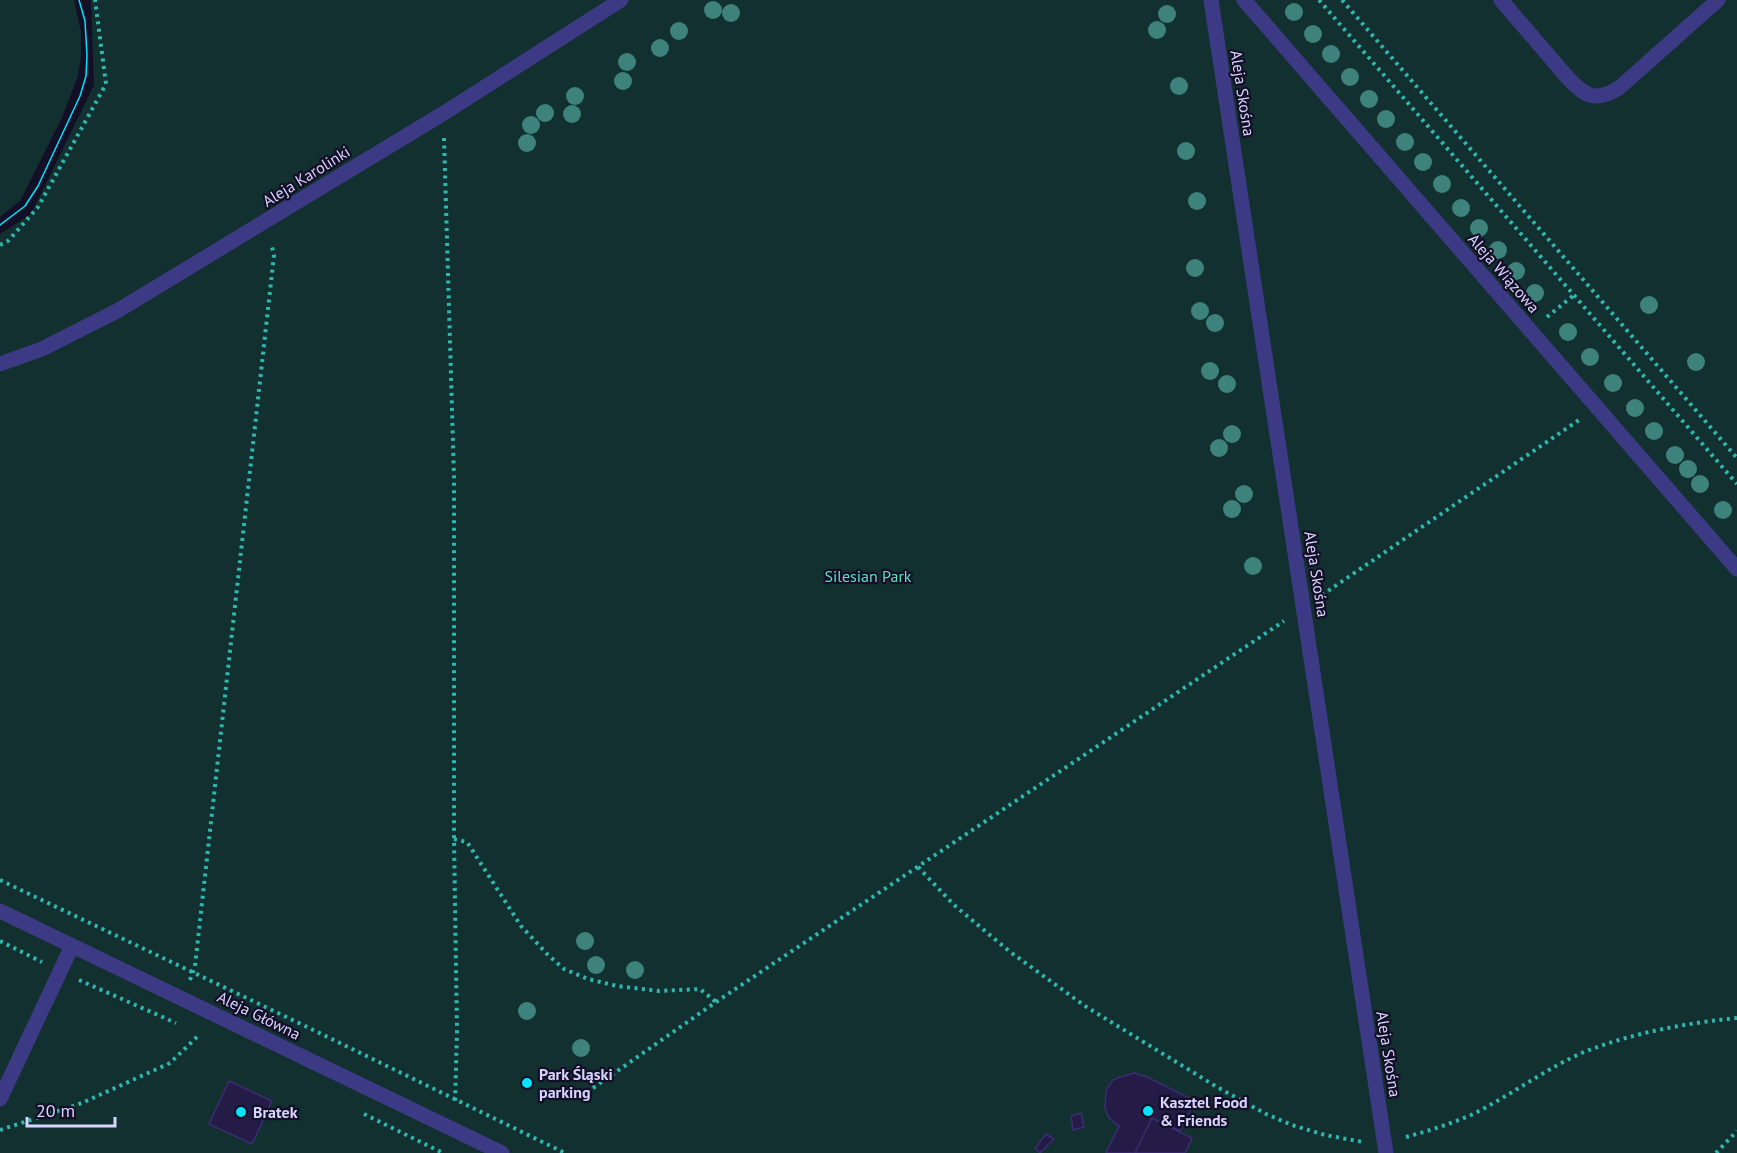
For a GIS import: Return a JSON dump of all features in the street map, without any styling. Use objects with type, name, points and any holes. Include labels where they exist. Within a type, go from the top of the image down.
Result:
[{"type":"street","name":"Aleja Karolinki","points":[[0,364],[42,349],[117,311],[444,113],[621,0]]},
{"type":"street","name":"Aleja Skośna","points":[[1211,0],[1385,1148]]},
{"type":"street","name":"Aleja Wiązowa","points":[[1244,0],[1737,569]]},
{"type":"street","points":[[1501,0],[1577,88],[1589,96],[1607,95],[1619,88],[1718,0]]},
{"type":"street","name":"Aleja Główna","points":[[0,911],[502,1153]]},
{"type":"street","points":[[0,1099],[72,946]]},
{"type":"path","points":[[0,245],[8,241],[38,207],[106,84],[95,0]]},
{"type":"path","points":[[1319,0],[1737,484]]},
{"type":"path","points":[[1342,0],[1737,458]]},
{"type":"path","points":[[444,113],[454,477],[456,1130]]},
{"type":"path","points":[[183,999],[195,966],[198,943],[274,255],[266,222]]},
{"type":"path","points":[[1531,331],[1574,295]]},
{"type":"path","points":[[593,1088],[716,1002],[1597,408]]},
{"type":"path","points":[[454,839],[466,842],[521,926],[564,969],[588,979],[617,986],[659,991],[700,989],[716,1002]]},
{"type":"path","points":[[918,867],[954,905],[1009,951],[1085,1006],[1217,1087],[1266,1114],[1292,1125],[1385,1148],[1472,1114],[1593,1049],[1632,1036],[1714,1020],[1737,1018]]},
{"type":"path","points":[[0,880],[565,1153]]},
{"type":"path","points":[[0,941],[179,1025]]},
{"type":"path","points":[[0,1130],[82,1103],[170,1063],[200,1034],[189,1030]]},
{"type":"path","points":[[1716,1153],[1737,1131]]},
{"type":"green space","points":[[0,0],[74,0],[81,32],[81,56],[78,76],[61,120],[20,201],[0,217]]},
{"type":"green space","name":"Silesian Park","points":[[91,0],[1737,0],[1737,1153],[0,1153],[0,234],[31,214],[94,85]]},
{"type":"building","name":"Kasztel Food & Friends","points":[[1134,1073],[1195,1101],[1180,1131],[1152,1118],[1135,1153],[1106,1153],[1119,1126],[1109,1118],[1105,1108],[1106,1090],[1113,1080]]},
{"type":"building","name":"Bratek","points":[[229,1081],[272,1101],[252,1144],[209,1124]]},
{"type":"building","points":[[1081,1113],[1084,1127],[1073,1130],[1071,1116]]},
{"type":"building","name":"Kasztel Food & Friends","points":[[1152,1118],[1192,1138],[1185,1153],[1135,1153]]},
{"type":"building","points":[[1046,1134],[1054,1139],[1040,1153],[1035,1148]]},
{"type":"tram line","points":[[0,225],[25,206],[38,186],[80,96],[86,76],[87,56],[85,21],[79,0]]},
{"type":"place","name":"Park Śląski parking","points":[[527,1083]]},
{"type":"place","name":"Kasztel Food & Friends","points":[[1148,1111]]},
{"type":"place","name":"Bratek","points":[[241,1112]]}]
